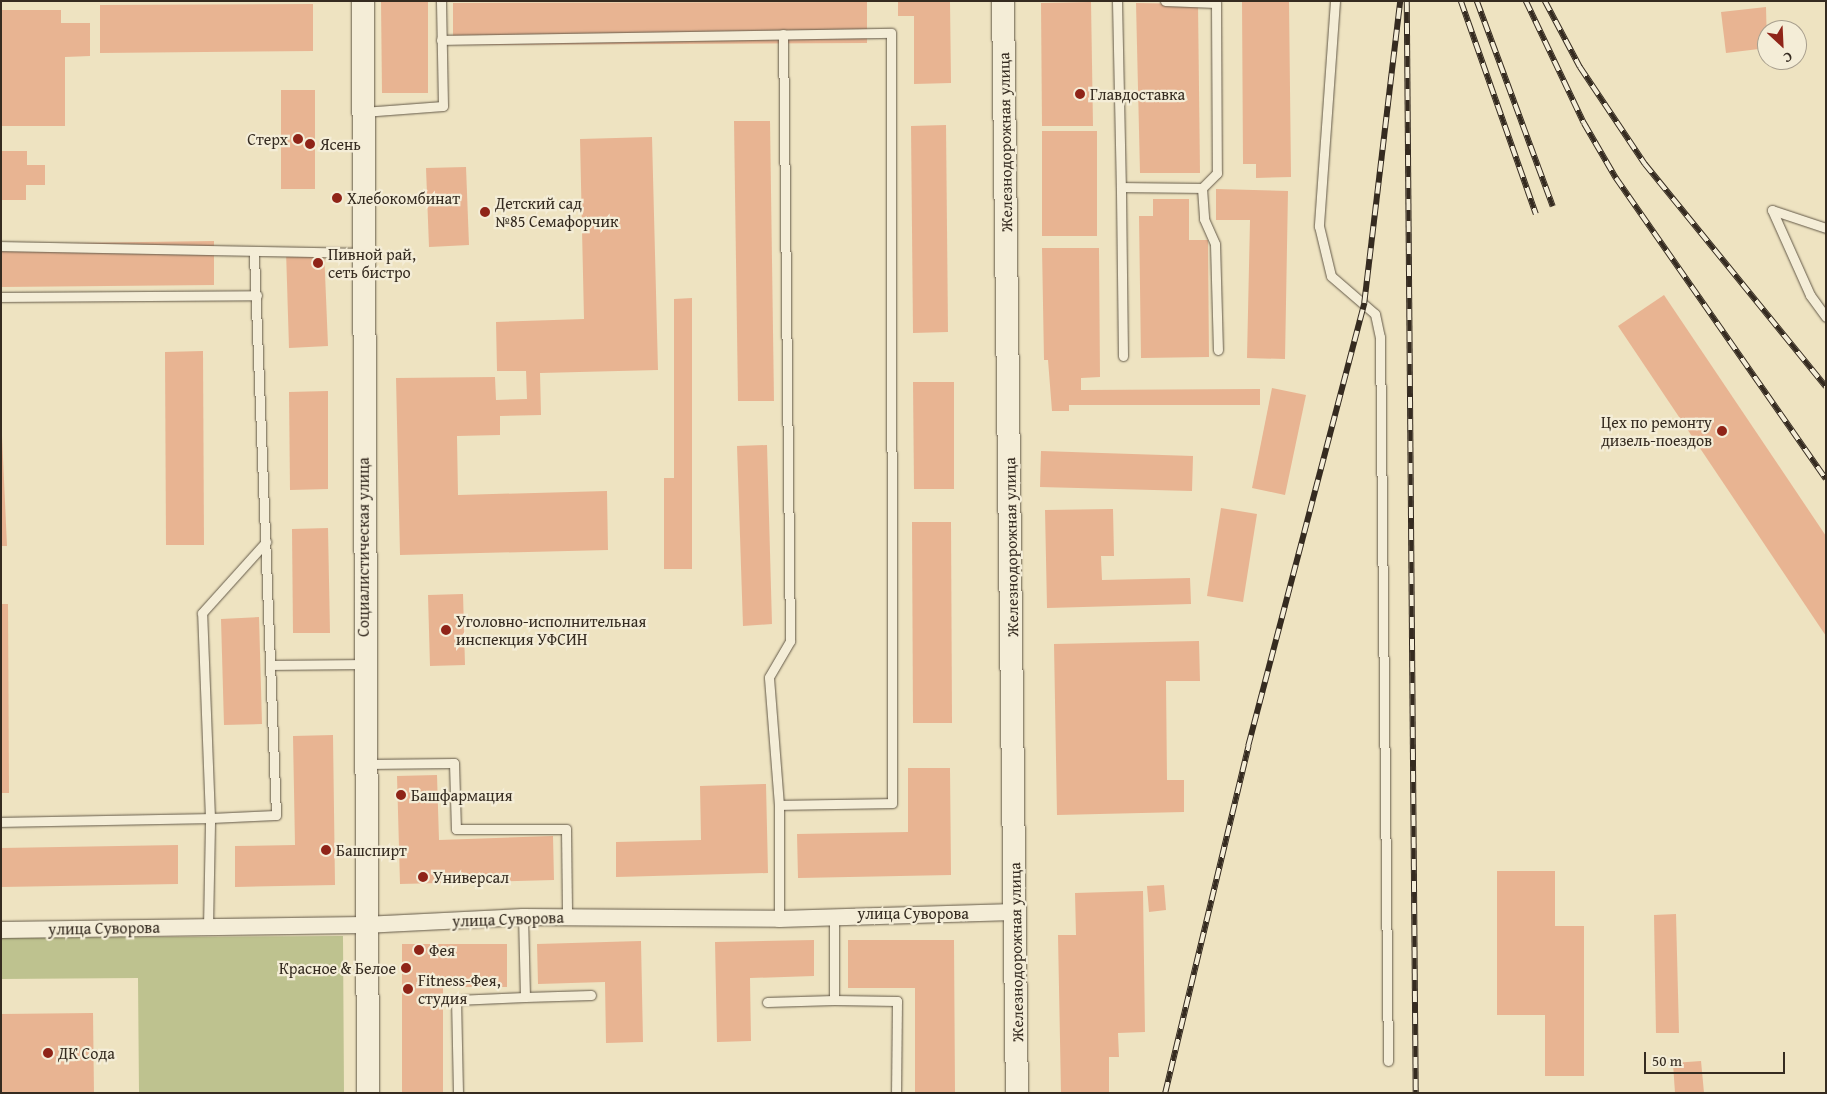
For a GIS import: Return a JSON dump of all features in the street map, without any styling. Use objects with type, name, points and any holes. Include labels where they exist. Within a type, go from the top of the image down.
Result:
[{"type":"street","name":"Социалистическая улица","points":[[363,1],[364,925],[368,1093]]},
{"type":"street","name":"Железнодорожная улица","points":[[1003,1],[1017,1093]]},
{"type":"street","name":"улица Суворова","points":[[1,930],[364,925],[567,916],[779,918],[834,914],[1016,912]]},
{"type":"lane","points":[[363,112],[443,106],[441,1]]},
{"type":"lane","points":[[1117,1],[1123,356]]},
{"type":"lane","points":[[1121,187],[1202,188],[1217,174],[1216,3],[1165,1]]},
{"type":"lane","points":[[1335,1],[1319,226],[1332,276],[1375,314],[1380,337],[1388,1062]]},
{"type":"lane","points":[[441,40],[891,33],[892,803],[779,805]]},
{"type":"lane","points":[[779,918],[779,805],[769,677],[790,642],[783,34]]},
{"type":"lane","points":[[1202,188],[1204,219],[1215,244],[1218,350]]},
{"type":"lane","points":[[1826,228],[1772,210],[1810,295],[1826,317]]},
{"type":"lane","points":[[1,246],[254,254],[362,253]]},
{"type":"lane","points":[[1,822],[276,815],[254,254]]},
{"type":"lane","points":[[1,297],[257,295]]},
{"type":"lane","points":[[208,927],[210,818],[202,613],[266,542]]},
{"type":"lane","points":[[270,665],[364,664]]},
{"type":"lane","points":[[364,764],[454,763],[456,829],[566,829],[567,916]]},
{"type":"lane","points":[[834,914],[834,1000]]},
{"type":"lane","points":[[523,917],[525,997]]},
{"type":"lane","points":[[458,1093],[456,1000],[591,995]]},
{"type":"lane","points":[[767,1002],[897,1000],[896,1093]]},
{"type":"green space","points":[[343,936],[344,1093],[139,1093],[138,978],[1,979],[1,938]]},
{"type":"building","points":[[381,1],[428,1],[428,93],[382,93]]},
{"type":"building","points":[[898,1],[950,1],[951,83],[914,84],[914,16],[898,16]]},
{"type":"building","points":[[1242,1],[1289,1],[1291,177],[1256,178],[1256,164],[1243,164]]},
{"type":"building","points":[[867,2],[867,43],[453,45],[453,3]]},
{"type":"building","points":[[1091,2],[1093,126],[1042,126],[1041,3]]},
{"type":"building","points":[[1136,3],[1198,4],[1200,173],[1140,173]]},
{"type":"building","points":[[313,4],[313,51],[100,53],[100,5]]},
{"type":"building","points":[[1766,7],[1766,20],[1757,20],[1757,49],[1726,53],[1721,12]]},
{"type":"building","points":[[1,10],[61,10],[61,23],[90,23],[90,56],[65,57],[65,126],[1,126]]},
{"type":"building","name":"Стерх","points":[[281,90],[315,90],[315,189],[281,189]]},
{"type":"building","points":[[734,121],[770,121],[774,401],[738,401]]},
{"type":"building","points":[[946,125],[948,332],[913,333],[911,126]]},
{"type":"building","points":[[1042,131],[1097,131],[1097,236],[1042,236]]},
{"type":"building","points":[[652,137],[658,370],[540,373],[541,415],[500,416],[500,435],[457,436],[458,495],[607,491],[608,550],[400,555],[396,378],[495,377],[496,400],[527,399],[526,371],[497,371],[496,322],[584,319],[580,139]]},
{"type":"building","points":[[1,151],[27,151],[27,165],[45,165],[45,185],[26,185],[26,200],[1,200]]},
{"type":"building","name":"Детский сад №85 Семафорчик","points":[[466,167],[469,245],[429,247],[426,168]]},
{"type":"building","points":[[1216,189],[1288,191],[1285,359],[1247,358],[1250,220],[1216,220]]},
{"type":"building","points":[[1153,199],[1189,199],[1189,240],[1208,240],[1209,357],[1141,358],[1139,216],[1153,216]]},
{"type":"building","points":[[214,241],[214,285],[1,287],[1,244]]},
{"type":"building","points":[[1042,248],[1099,248],[1100,377],[1081,378],[1081,390],[1260,389],[1260,405],[1069,405],[1069,411],[1052,411],[1048,360],[1044,360]]},
{"type":"building","points":[[324,249],[328,346],[289,348],[286,250]]},
{"type":"building","name":"Цех по ремонту дизель-поездов","points":[[1664,295],[1826,536],[1826,636],[1618,326]]},
{"type":"building","points":[[692,298],[692,569],[664,569],[664,478],[674,478],[674,299]]},
{"type":"building","points":[[203,351],[204,545],[166,545],[165,352]]},
{"type":"building","points":[[913,382],[954,382],[954,489],[914,489]]},
{"type":"building","points":[[1272,388],[1306,395],[1285,495],[1252,488]]},
{"type":"building","points":[[328,391],[328,489],[290,490],[289,392]]},
{"type":"building","points":[[1,414],[7,546],[1,546]]},
{"type":"building","points":[[767,445],[772,624],[743,626],[737,446]]},
{"type":"building","points":[[1041,451],[1193,456],[1192,491],[1040,487]]},
{"type":"building","points":[[1221,508],[1257,514],[1243,602],[1207,596]]},
{"type":"building","points":[[1113,509],[1114,556],[1101,556],[1102,580],[1190,578],[1191,604],[1047,608],[1045,510]]},
{"type":"building","points":[[912,522],[951,522],[952,723],[913,723]]},
{"type":"building","points":[[328,528],[330,633],[293,633],[292,529]]},
{"type":"building","name":"Уголовно-исполнительная инспекция УФСИН","points":[[463,594],[465,665],[430,666],[428,595]]},
{"type":"building","points":[[1,604],[8,604],[9,793],[1,793]]},
{"type":"building","points":[[259,617],[262,724],[224,725],[221,619]]},
{"type":"building","points":[[1199,641],[1200,681],[1166,681],[1167,780],[1184,780],[1184,812],[1057,815],[1054,644]]},
{"type":"building","points":[[333,735],[335,885],[235,887],[235,846],[295,845],[293,736]]},
{"type":"building","points":[[908,768],[950,768],[951,875],[798,878],[797,834],[908,832]]},
{"type":"building","points":[[437,775],[439,840],[553,836],[554,880],[400,884],[397,776]]},
{"type":"building","points":[[766,784],[768,873],[616,877],[616,842],[701,840],[700,786]]},
{"type":"building","points":[[178,845],[178,884],[1,887],[1,848]]},
{"type":"building","points":[[1497,871],[1555,871],[1555,926],[1584,926],[1584,1076],[1545,1076],[1545,1015],[1497,1015]]},
{"type":"building","points":[[1164,885],[1166,910],[1149,912],[1147,886]]},
{"type":"building","points":[[1143,891],[1145,1032],[1118,1033],[1119,1057],[1109,1057],[1109,1093],[1061,1093],[1058,935],[1076,935],[1075,893]]},
{"type":"building","points":[[1676,914],[1679,1033],[1656,1033],[1654,915]]},
{"type":"building","points":[[814,940],[814,976],[750,978],[751,1041],[717,1042],[715,942]]},
{"type":"building","points":[[848,940],[954,940],[955,1093],[915,1093],[915,988],[848,988]]},
{"type":"building","points":[[641,941],[643,1042],[606,1043],[605,982],[538,984],[537,944]]},
{"type":"building","points":[[402,944],[507,944],[507,987],[443,987],[443,1093],[402,1093]]},
{"type":"building","name":"ДК Сода","points":[[93,1013],[94,1093],[1,1093],[1,1014]]},
{"type":"building","points":[[1701,1061],[1704,1093],[1675,1093],[1673,1063]]},
{"type":"railway","points":[[1165,1093],[1248,746],[1364,303],[1400,1]]},
{"type":"railway","points":[[1407,1],[1416,1093]]},
{"type":"railway","points":[[1461,1],[1536,214]]},
{"type":"railway","points":[[1477,1],[1553,206]]},
{"type":"railway","points":[[1526,1],[1584,123],[1616,178],[1826,479]]},
{"type":"railway","points":[[1545,1],[1580,67],[1645,164],[1826,387]]},
{"type":"place","name":"Главдоставка","points":[[1080,94]]},
{"type":"place","name":"Стерх","points":[[298,139]]},
{"type":"place","name":"Ясень","points":[[310,144]]},
{"type":"place","name":"Хлебокомбинат","points":[[337,198]]},
{"type":"place","name":"Детский сад №85 Семафорчик","points":[[485,212]]},
{"type":"place","name":"Пивной рай, сеть бистро","points":[[318,263]]},
{"type":"place","name":"Цех по ремонту дизель-поездов","points":[[1722,431]]},
{"type":"place","name":"Уголовно-исполнительная инспекция УФСИН","points":[[446,630]]},
{"type":"place","name":"Башфармация","points":[[401,795]]},
{"type":"place","name":"Башспирт","points":[[326,850]]},
{"type":"place","name":"Универсал","points":[[423,877]]},
{"type":"place","name":"Фея","points":[[419,950]]},
{"type":"place","name":"Красное & Белое","points":[[406,968]]},
{"type":"place","name":"Fitness-Фея, студия","points":[[408,989]]},
{"type":"place","name":"ДК Сода","points":[[48,1053]]}]
